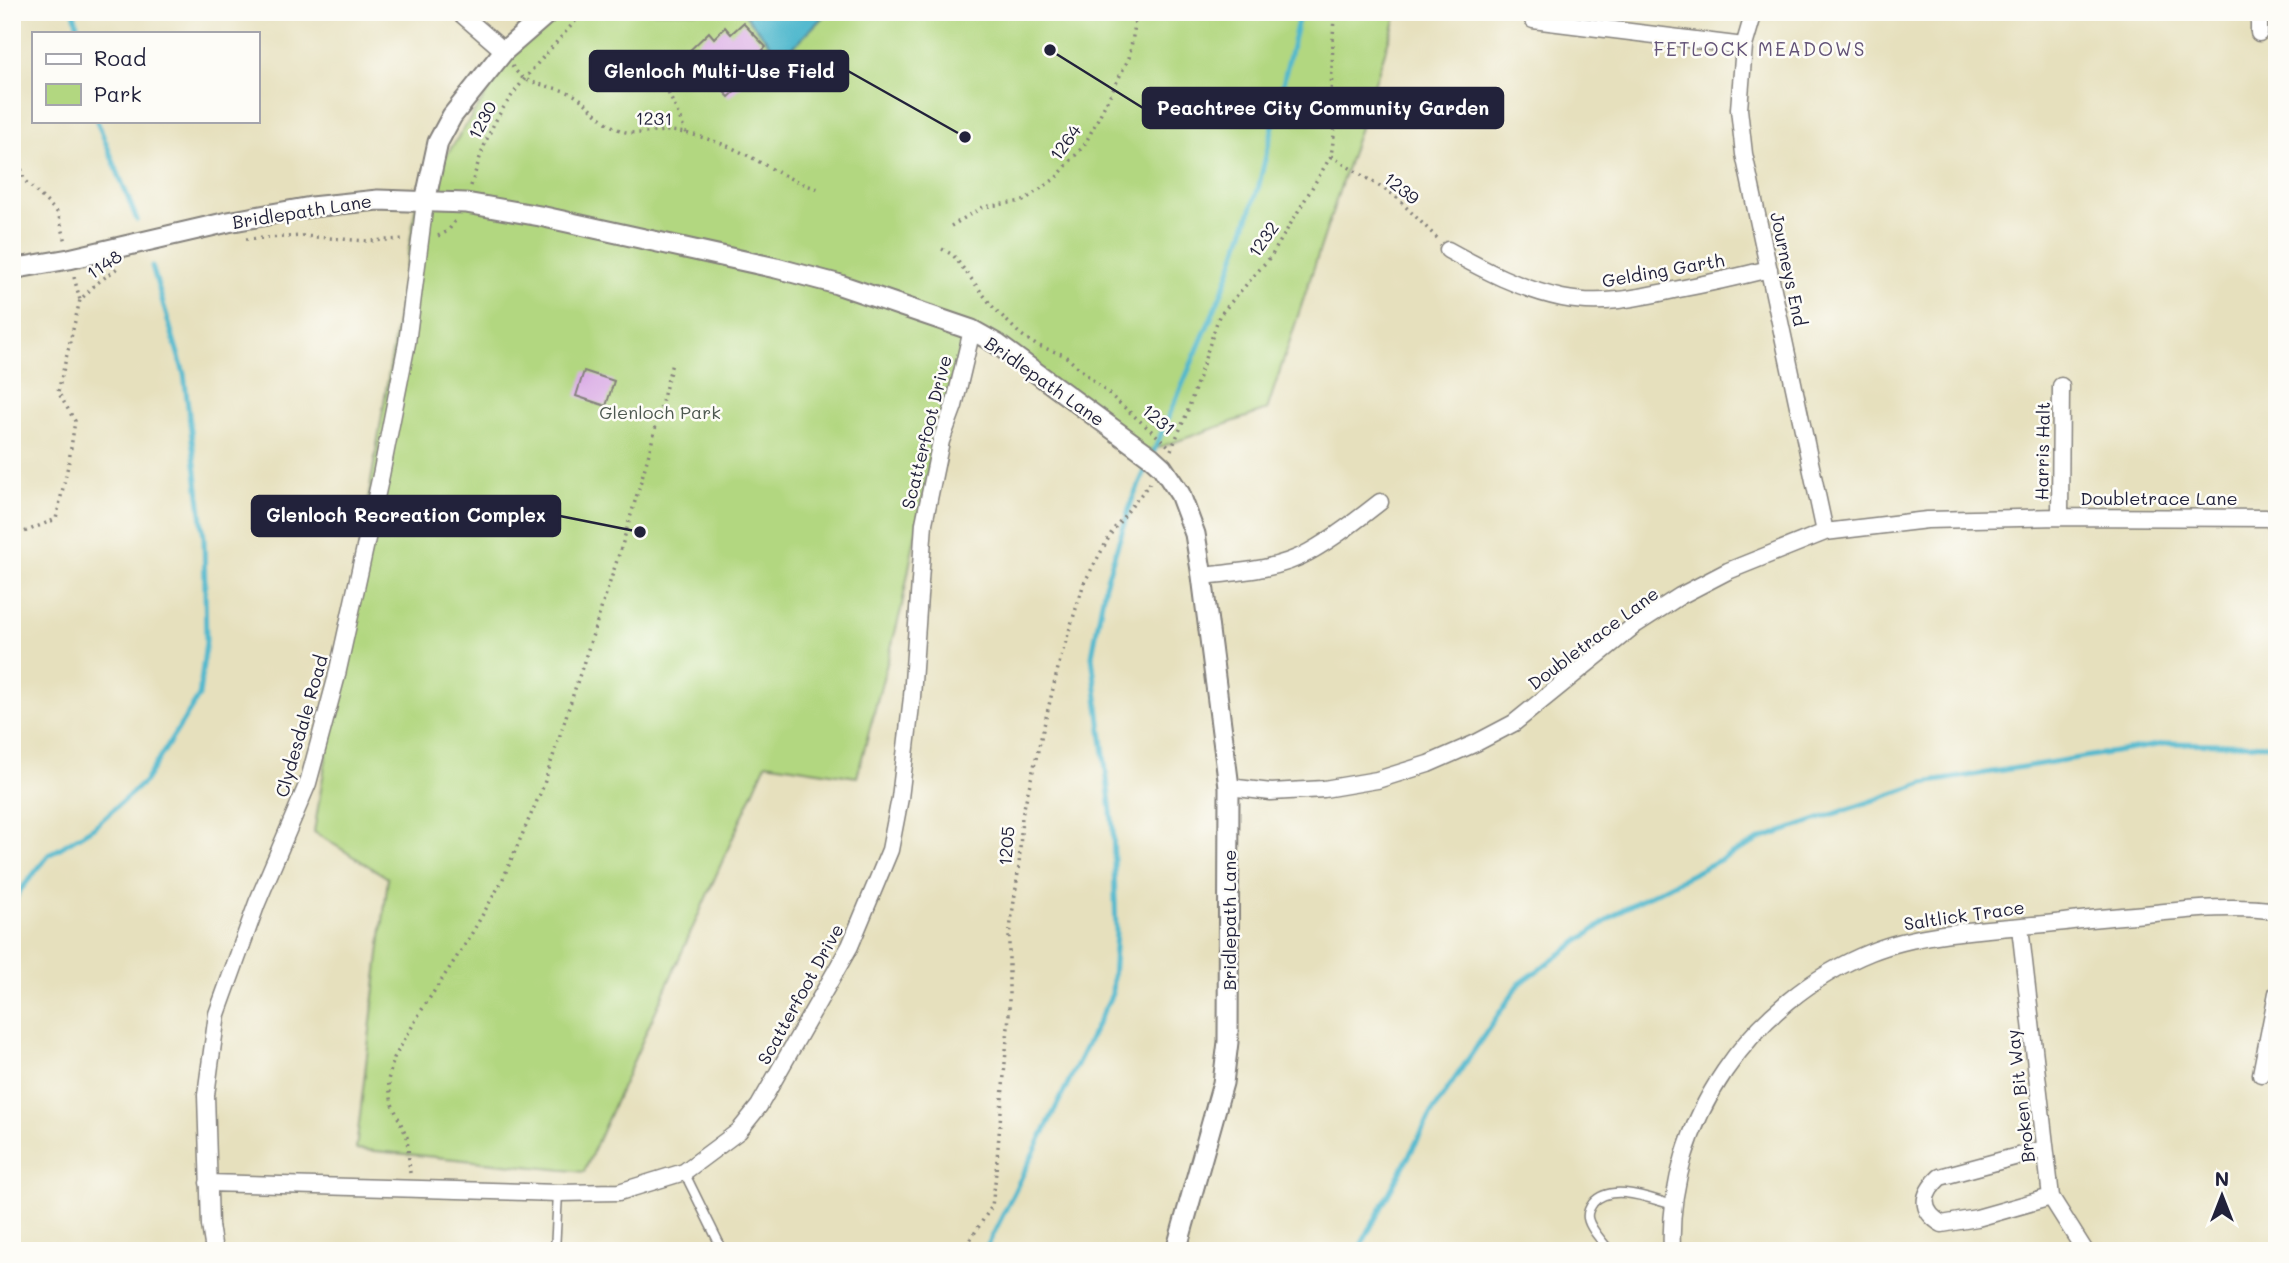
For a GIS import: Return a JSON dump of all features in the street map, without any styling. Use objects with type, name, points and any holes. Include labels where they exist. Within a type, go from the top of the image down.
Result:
[{"type":"street","points":[[459,12],[502,53]]},
{"type":"street","points":[[425,202],[438,142],[452,116],[502,53],[549,12]]},
{"type":"street","name":"Journeys End","points":[[1754,12],[1744,46],[1739,109],[1744,154],[1825,532]]},
{"type":"street","points":[[2259,12],[2259,33]]},
{"type":"street","points":[[1532,20],[1744,46]]},
{"type":"street","name":"Bridlepath Lane","points":[[12,269],[69,259],[228,222],[311,207],[378,200],[466,203],[553,219],[789,271],[837,284],[972,330],[997,344],[1152,458],[1180,494],[1195,534],[1229,787],[1228,1042],[1223,1083],[1176,1251]]},
{"type":"street","name":"Clydesdale Road","points":[[214,1251],[208,1183],[206,1096],[217,1014],[257,903],[308,783],[336,678],[376,501],[407,343],[425,202]]},
{"type":"street","name":"Gelding Garth","points":[[1448,250],[1509,282],[1563,298],[1582,300],[1618,301],[1769,269]]},
{"type":"street","name":"Scatterfoot Drive","points":[[208,1183],[558,1193],[619,1192],[684,1172],[739,1131],[759,1106],[850,946],[890,850],[900,798],[912,697],[923,523],[941,441],[954,406],[972,330]]},
{"type":"street","name":"Harris Halt","points":[[2060,517],[2061,386]]},
{"type":"street","points":[[1202,576],[1277,565],[1307,554],[1380,502]]},
{"type":"street","name":"Doubletrace Lane","points":[[1229,787],[1271,792],[1324,789],[1377,780],[1427,764],[1514,723],[1636,625],[1680,596],[1728,571],[1825,532],[1927,520],[2060,517],[2277,518]]},
{"type":"street","name":"Saltlick Trace","points":[[1672,1251],[1671,1222],[1683,1155],[1712,1087],[1744,1045],[1792,1000],[1824,976],[1872,952],[1922,937],[2204,908],[2277,911]]},
{"type":"street","name":"Broken Bit Way","points":[[2020,927],[2051,1197],[2085,1251]]},
{"type":"street","points":[[2261,1074],[2277,993]]},
{"type":"street","points":[[2045,1149],[1940,1177],[1928,1188],[1926,1201],[1932,1218],[1942,1224],[1977,1218],[2051,1197]]},
{"type":"lane","points":[[684,1172],[723,1251]]},
{"type":"lane","points":[[555,1251],[558,1193]]},
{"type":"lane","points":[[1610,1251],[1588,1218],[1589,1208],[1596,1199],[1616,1193],[1674,1205]]},
{"type":"path","name":"1230","points":[[419,238],[443,235],[448,231],[466,203],[482,149],[501,111],[524,79],[583,12]]},
{"type":"path","name":"1264","points":[[951,226],[983,207],[1023,201],[1056,178],[1085,144],[1129,58],[1135,25],[1133,12]]},
{"type":"path","name":"1232","points":[[1152,458],[1171,448],[1187,414],[1219,316],[1272,255],[1331,156],[1334,135],[1331,95],[1334,12]]},
{"type":"path","points":[[1488,12],[1532,20]]},
{"type":"path","name":"1231","points":[[502,53],[524,79],[574,95],[603,121],[625,131],[668,131],[726,145],[802,185],[820,189]]},
{"type":"path","points":[[656,68],[685,134]]},
{"type":"path","points":[[12,128],[24,180],[58,214],[65,232],[80,300]]},
{"type":"path","name":"1239","points":[[1331,156],[1395,196],[1448,250]]},
{"type":"path","points":[[239,240],[303,236],[367,241],[419,238]]},
{"type":"path","name":"1231","points":[[942,249],[953,255],[992,306],[1020,334],[1036,345],[1064,355],[1171,448]]},
{"type":"path","name":"1148","points":[[12,537],[56,519],[75,421],[58,392],[80,300],[125,262]]},
{"type":"path","points":[[413,1188],[407,1137],[392,1104],[388,1080],[394,1058],[502,881],[543,788],[623,542],[672,363]]},
{"type":"path","name":"1205","points":[[963,1251],[992,1206],[1009,1015],[1009,936],[1019,866],[1022,816],[1060,660],[1084,583],[1152,458]]},
{"type":"green space","name":"Glenloch Park","points":[[540,12],[1398,12],[1267,410],[1143,453],[989,338],[960,350],[932,449],[901,610],[857,777],[766,763],[584,1172],[356,1149],[388,878],[314,832],[417,200]]},
{"type":"water","points":[[750,12],[828,12],[782,58],[746,16]]},
{"type":"building","points":[[743,23],[766,47],[743,70],[750,78],[729,97],[687,53],[709,32],[714,38],[725,27],[731,34]]},
{"type":"building","points":[[584,371],[614,381],[606,406],[576,396]]},
{"type":"waterway","points":[[74,12],[79,32]]},
{"type":"waterway","points":[[1153,453],[1225,285],[1258,189],[1300,12]]},
{"type":"waterway","points":[[97,122],[137,220]]},
{"type":"waterway","points":[[12,910],[18,893],[49,855],[94,827],[145,781],[199,696],[206,642],[204,537],[184,374],[152,266]]},
{"type":"waterway","points":[[985,1251],[1112,994],[1116,932],[1113,828],[1092,656],[1105,585],[1132,500],[1149,462]]},
{"type":"waterway","points":[[1358,1251],[1433,1111],[1519,984],[1623,909],[1761,839],[1924,783],[2170,743],[2277,745]]},
{"type":"place","name":"Peachtree City Community Garden","points":[[1050,50]]},
{"type":"place","name":"Glenloch Multi-Use Field","points":[[965,137]]},
{"type":"place","name":"Glenloch Recreation Complex","points":[[640,532]]},
{"type":"district","name":"FETLOCK MEADOWS","points":[[1760,48]]}]
